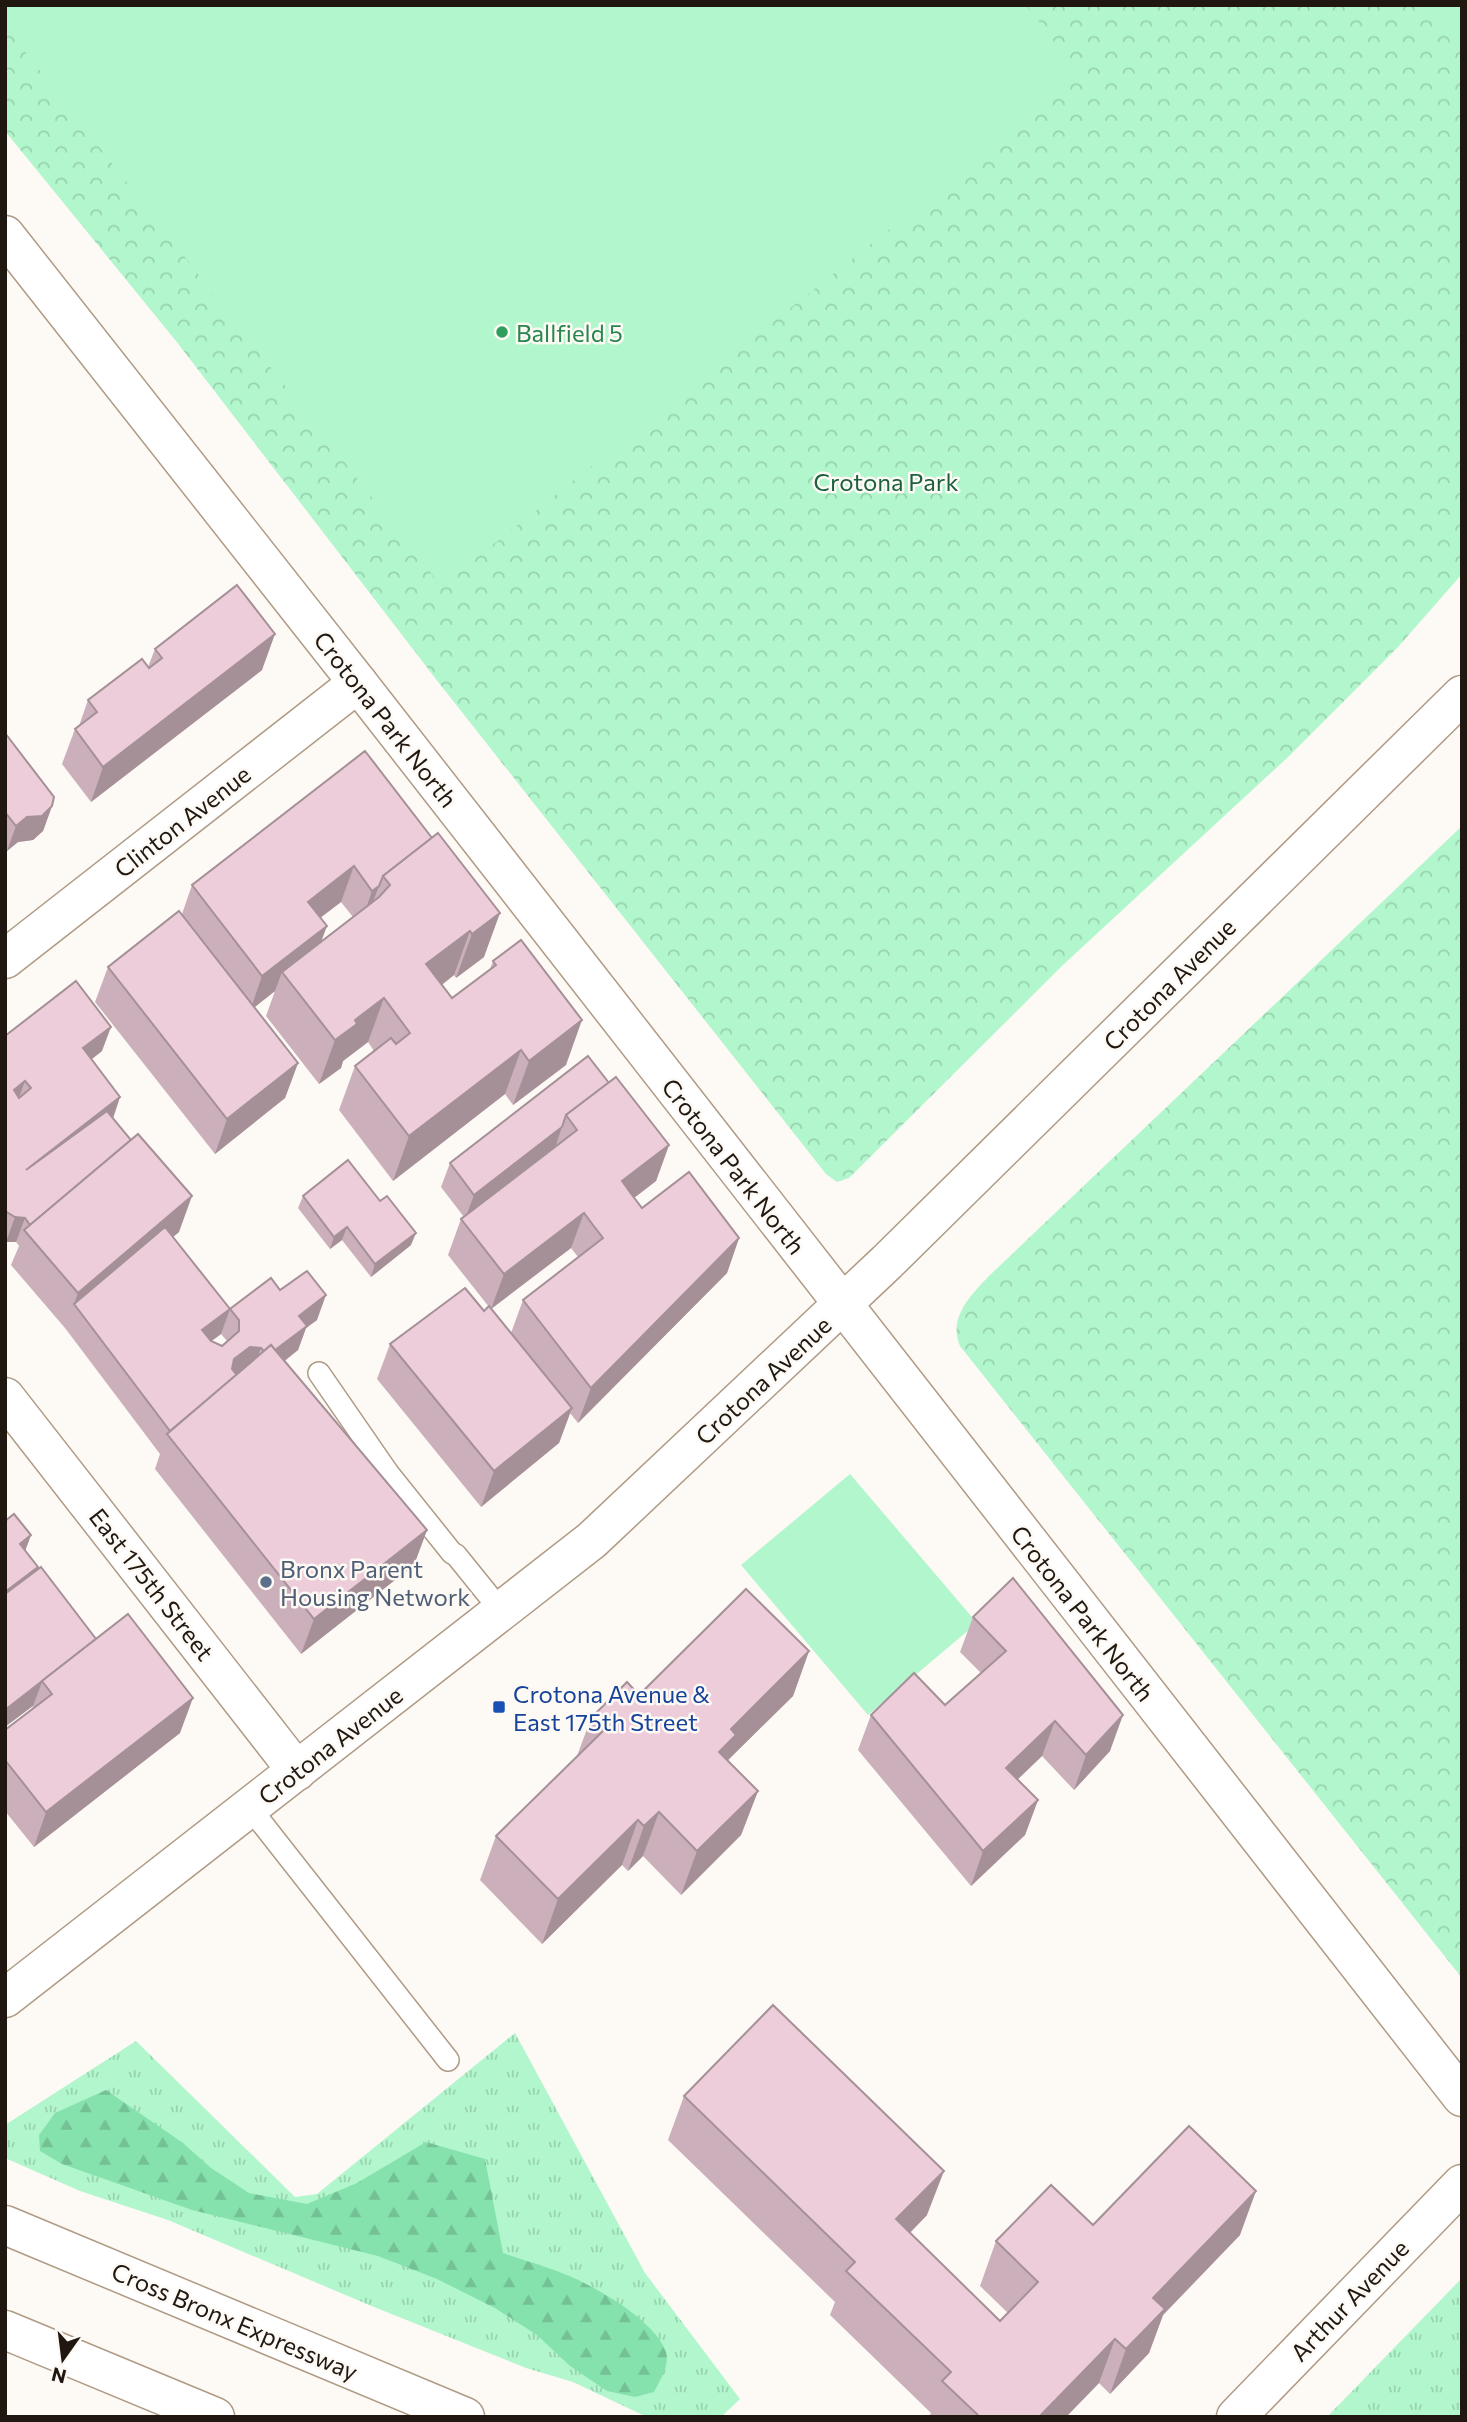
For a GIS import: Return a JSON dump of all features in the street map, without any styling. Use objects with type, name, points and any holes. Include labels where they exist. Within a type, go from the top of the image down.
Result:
[{"type":"main road","name":"Crotona Park North","points":[[5,236],[358,683],[1462,2097]]},
{"type":"main road","name":"Clinton Avenue","points":[[5,959],[358,683]]},
{"type":"main road","name":"Crotona Avenue","points":[[5,1998],[502,1612],[613,1521],[843,1304],[1462,695]]},
{"type":"main road","name":"East 175th Street","points":[[5,1397],[297,1771]]},
{"type":"main road","name":"Arthur Avenue","points":[[1236,2417],[1462,2184]]},
{"type":"main road","name":"Cross Bronx Expressway","points":[[5,2225],[465,2417]]},
{"type":"main road","points":[[5,2330],[215,2417]]},
{"type":"lane","points":[[319,1373],[388,1472],[502,1612]]},
{"type":"lane","points":[[250,1808],[448,2060]]},
{"type":"green space","name":"Crotona Park","points":[[5,5],[1462,5],[1462,574],[1398,647],[1287,758],[1064,964],[849,1178],[837,1182],[826,1174],[439,683],[176,341],[5,131]]},
{"type":"green space","name":"Ballfield 5","points":[[5,5],[1026,5],[1081,77],[441,586],[5,26]]},
{"type":"green space","points":[[1429,5],[1462,5],[1462,38],[1425,9]]},
{"type":"green space","points":[[1462,826],[1462,1978],[960,1346],[957,1326],[963,1308],[988,1277]]},
{"type":"green space","points":[[850,1474],[977,1623],[868,1715],[741,1565]]},
{"type":"green space","points":[[515,2033],[645,2273],[740,2399],[721,2417],[647,2417],[573,2382],[526,2368],[168,2220],[80,2191],[5,2158],[5,2125],[136,2041],[295,2197],[317,2194]]},
{"type":"green space","points":[[106,2090],[249,2193],[307,2204],[357,2183],[426,2142],[485,2159],[503,2253],[574,2278],[613,2299],[640,2319],[660,2341],[667,2357],[666,2367],[654,2392],[635,2397],[607,2391],[570,2366],[537,2335],[495,2308],[437,2279],[378,2256],[192,2210],[62,2164],[40,2151],[39,2135],[55,2113]]},
{"type":"green space","points":[[1462,2278],[1462,2417],[1327,2417]]},
{"type":"building","points":[[237,585],[275,634],[103,767],[75,729],[97,712],[88,700],[142,659],[149,668],[162,658],[155,649]]},
{"type":"building","points":[[5,733],[54,797],[52,806],[42,816],[27,817],[16,826],[5,812]]},
{"type":"building","points":[[365,751],[432,838],[383,876],[379,886],[372,891],[354,866],[308,902],[327,926],[262,976],[192,885]]},
{"type":"building","points":[[438,833],[500,913],[472,934],[470,931],[426,964],[452,998],[496,965],[493,961],[521,940],[582,1020],[529,1061],[521,1050],[409,1136],[355,1066],[391,1038],[396,1044],[410,1033],[384,998],[355,1020],[357,1024],[335,1040],[282,972],[379,897],[390,885],[383,876]]},
{"type":"building","points":[[179,911],[298,1063],[227,1119],[108,967]]},
{"type":"building","points":[[76,981],[111,1027],[83,1048],[120,1097],[26,1170],[107,1111],[131,1140],[30,1225],[25,1218],[15,1217],[5,1211],[5,1036]],"holes":[[[25,1081],[31,1088],[19,1098],[14,1090]]]},
{"type":"building","points":[[588,1056],[609,1083],[566,1115],[562,1127],[474,1195],[450,1163]]},
{"type":"building","points":[[616,1077],[669,1145],[622,1181],[632,1195],[642,1208],[689,1172],[739,1238],[591,1388],[523,1300],[603,1238],[584,1213],[504,1274],[461,1219],[577,1130],[566,1115]]},
{"type":"building","points":[[138,1134],[192,1196],[78,1293],[24,1230]]},
{"type":"building","points":[[348,1160],[380,1201],[387,1196],[416,1233],[375,1264],[347,1227],[334,1237],[303,1196]]},
{"type":"building","points":[[165,1227],[230,1309],[271,1278],[280,1290],[307,1271],[326,1295],[299,1316],[307,1326],[275,1350],[271,1345],[264,1351],[250,1347],[234,1359],[232,1369],[237,1375],[170,1431],[74,1304]],"holes":[[[230,1309],[239,1320],[239,1331],[222,1346],[211,1341],[202,1330]]]},
{"type":"building","points":[[465,1288],[484,1311],[489,1306],[572,1408],[494,1471],[390,1344]]},
{"type":"building","points":[[271,1345],[427,1530],[314,1619],[167,1434]]},
{"type":"building","points":[[14,1514],[31,1535],[20,1544],[38,1567],[5,1592],[5,1521]]},
{"type":"building","points":[[41,1567],[96,1639],[5,1710],[5,1594]]},
{"type":"building","points":[[1013,1578],[1123,1715],[1086,1755],[1055,1721],[1006,1768],[1038,1800],[983,1851],[871,1715],[914,1673],[945,1705],[1006,1651],[973,1617]]},
{"type":"building","points":[[746,1589],[809,1651],[731,1729],[736,1735],[719,1752],[758,1791],[697,1851],[659,1812],[644,1826],[638,1820],[558,1899],[496,1836],[604,1730],[591,1718],[627,1682],[639,1695]]},
{"type":"building","points":[[128,1614],[193,1698],[46,1812],[5,1760],[5,1730],[52,1694],[42,1681]]},
{"type":"building","points":[[773,2005],[944,2171],[896,2219],[1000,2321],[1038,2282],[996,2241],[1051,2185],[1093,2225],[1189,2126],[1256,2191],[1153,2298],[1165,2309],[1126,2349],[1115,2339],[1039,2417],[980,2417],[942,2381],[951,2372],[846,2271],[855,2262],[684,2096]]},
{"type":"place","name":"Ballfield 5","points":[[502,332]]},
{"type":"place","name":"Bronx Parent Housing Network","points":[[266,1582]]},
{"type":"place","name":"Crotona Avenue & East 175th Street","points":[[499,1707]]}]
